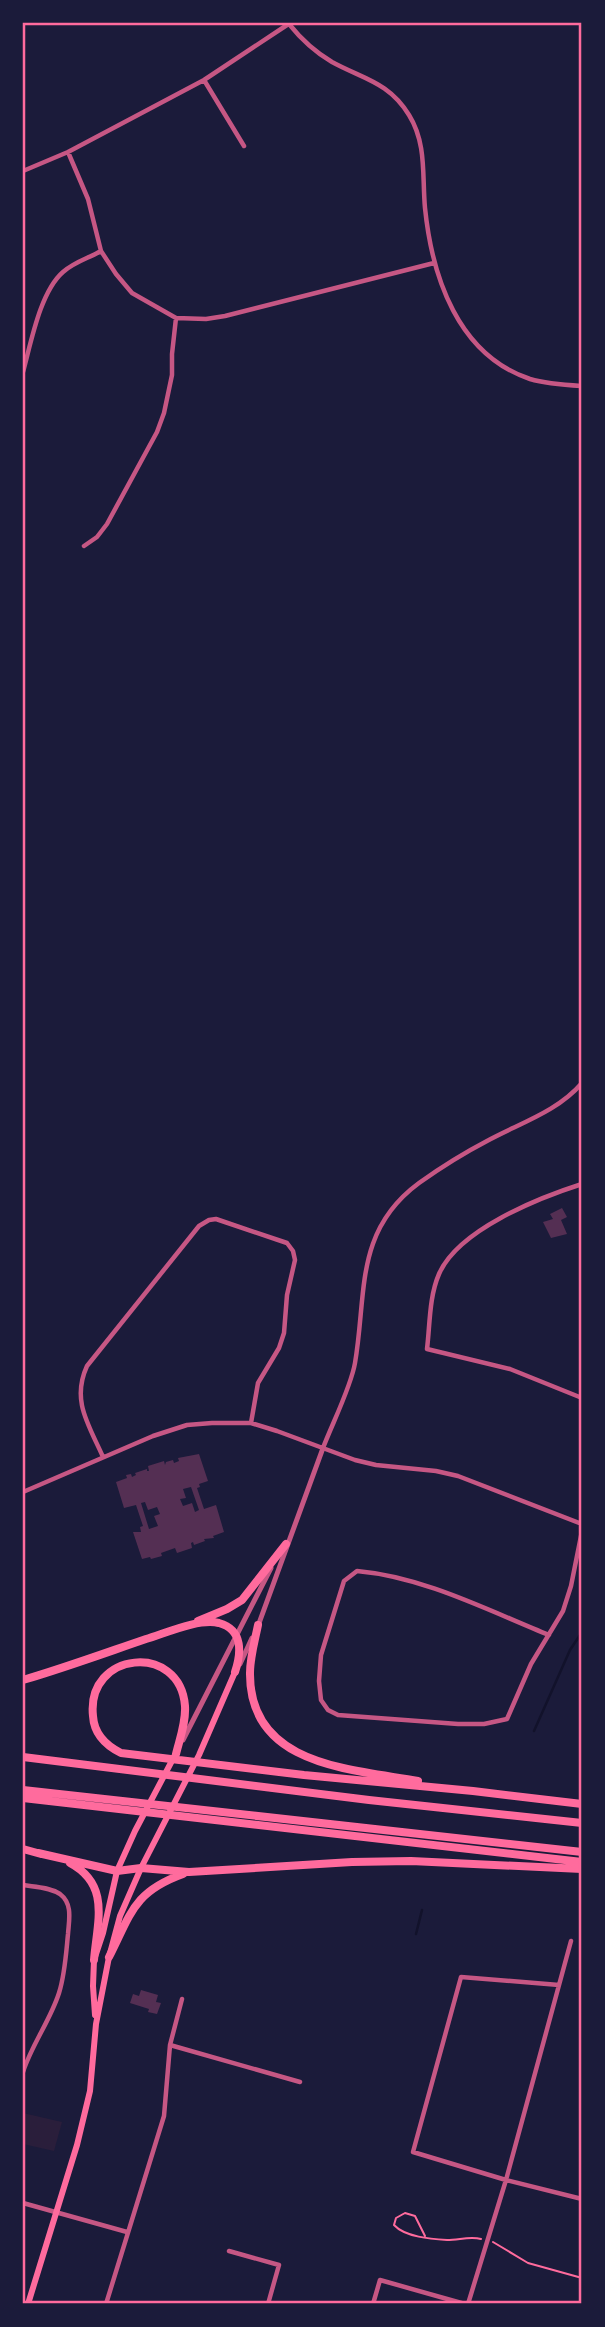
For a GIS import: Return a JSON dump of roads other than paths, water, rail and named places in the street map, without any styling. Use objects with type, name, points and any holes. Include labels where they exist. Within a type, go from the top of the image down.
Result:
[{"type":"highway","points":[[23,1680],[181,1628],[227,1609],[242,1600],[286,1544]]},
{"type":"highway","points":[[181,1628],[213,1622],[226,1626],[236,1635],[240,1650],[235,1672]]},
{"type":"highway","points":[[258,1625],[250,1671],[252,1694],[264,1722],[284,1745],[301,1756],[321,1763],[473,1791]]},
{"type":"highway","points":[[176,1754],[185,1712],[183,1693],[179,1685],[162,1668],[153,1664],[132,1662],[112,1670],[98,1685],[92,1703],[94,1723],[101,1738],[113,1749],[129,1755],[582,1804]]},
{"type":"highway","points":[[23,1757],[369,1800],[582,1823]]},
{"type":"highway","points":[[23,1790],[127,1806]]},
{"type":"highway","points":[[23,1798],[243,1814],[582,1852]]},
{"type":"highway","points":[[189,1812],[237,1822],[582,1861]]},
{"type":"highway","points":[[23,1849],[117,1871],[141,1868],[189,1872],[397,1861],[582,1869]]},
{"type":"highway","points":[[38,1853],[76,1867],[88,1877],[97,1891],[100,1910],[94,1960]]},
{"type":"highway","points":[[109,1957],[139,1900],[154,1886],[189,1872]]},
{"type":"main road","points":[[28,2304],[77,2145],[90,2091],[96,2024],[120,1916],[141,1868],[199,1755],[235,1672]]},
{"type":"main road","points":[[96,2024],[94,1960],[117,1871],[176,1754]]},
{"type":"street","points":[[23,171],[68,152],[204,80],[289,23],[307,44],[325,57],[376,82],[404,107],[421,141],[427,224],[434,263],[459,323],[488,355],[509,370],[532,380],[582,386]]},
{"type":"street","points":[[204,80],[244,146]]},
{"type":"street","points":[[68,152],[88,198],[102,251],[116,274],[132,293],[176,318],[206,319],[225,316],[434,263]]},
{"type":"street","points":[[23,372],[45,298],[56,279],[73,265],[102,251]]},
{"type":"street","points":[[84,546],[97,537],[107,524],[157,432],[169,394],[176,318]]},
{"type":"street","points":[[235,1672],[258,1625],[354,1366],[366,1265],[376,1234],[388,1214],[412,1189],[486,1142],[547,1112],[582,1083]]},
{"type":"street","points":[[582,1184],[555,1192],[523,1207],[466,1240],[450,1255],[439,1273],[434,1290],[427,1349],[510,1369],[582,1398]]},
{"type":"street","points":[[103,1457],[80,1401],[79,1388],[87,1366],[199,1226],[209,1220],[223,1220],[287,1243],[295,1260],[287,1295],[284,1333],[279,1348],[258,1383],[251,1423]]},
{"type":"street","points":[[23,1492],[153,1436],[187,1425],[251,1423],[277,1430],[355,1460],[458,1476],[582,1524]]},
{"type":"street","points":[[549,1635],[416,1582],[357,1571],[344,1581],[320,1655],[321,1700],[328,1710],[338,1715],[458,1724],[499,1721],[510,1716],[531,1664],[549,1635],[563,1611],[582,1531]]},
{"type":"street","points":[[176,1754],[286,1544]]},
{"type":"street","points":[[23,1885],[60,1894],[69,1905],[70,1916],[64,1976],[59,1994],[49,2018],[35,2040],[23,2072]]},
{"type":"street","points":[[373,2304],[380,2280],[466,2304],[506,2180],[571,1941]]},
{"type":"street","points":[[559,1985],[461,1977],[413,2152],[582,2199]]},
{"type":"street","points":[[106,2304],[164,2116],[170,2045],[182,1999]]},
{"type":"street","points":[[170,2045],[299,2082]]},
{"type":"street","points":[[23,2203],[127,2232]]},
{"type":"street","points":[[229,2251],[279,2264],[268,2304]]},
{"type":"waterway","points":[[534,1731],[570,1650],[582,1632]]},
{"type":"waterway","points":[[416,1934],[422,1910]]}]
